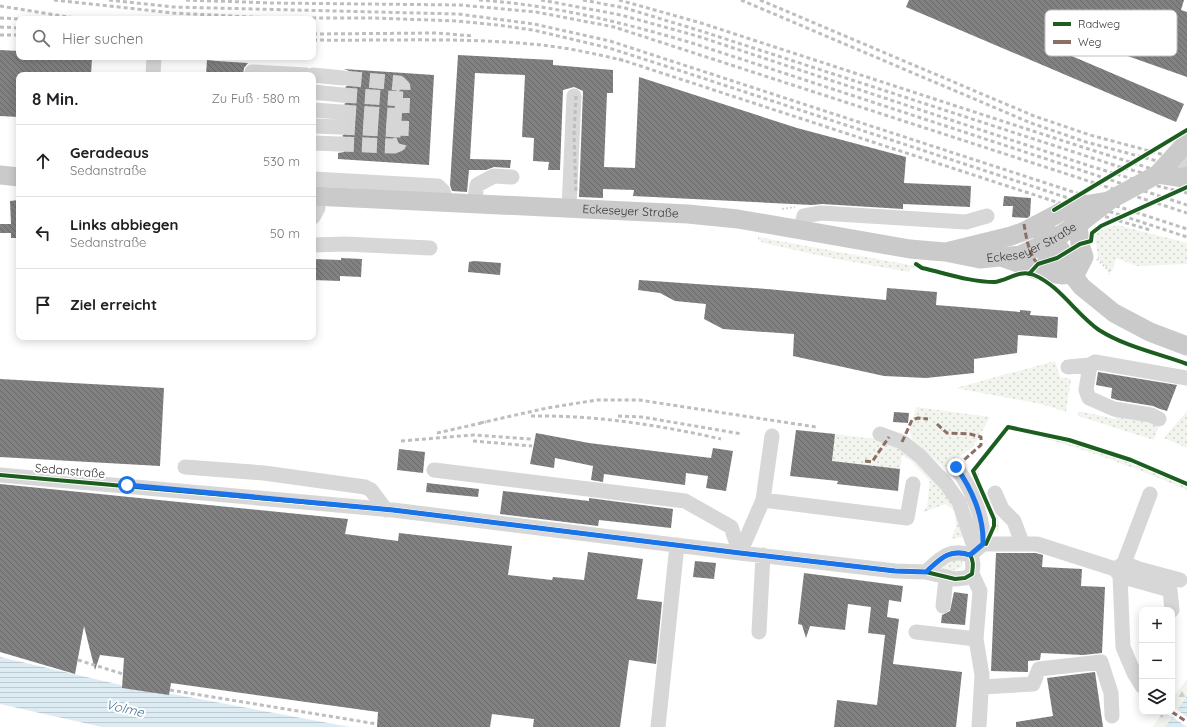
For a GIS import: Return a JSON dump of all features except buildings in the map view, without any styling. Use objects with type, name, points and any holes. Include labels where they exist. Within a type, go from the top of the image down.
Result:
[{"type":"main road","points":[[1158,174],[1187,142]]},
{"type":"main road","name":"Eckeseyer Straße","points":[[321,190],[474,204],[688,214],[738,219],[910,249],[945,252],[980,260],[1004,258],[1026,253],[1081,222],[1110,200],[1158,174]]},
{"type":"main road","points":[[1158,174],[1183,178],[1187,176]]},
{"type":"main road","points":[[0,175],[16,177]]},
{"type":"main road","name":"Eckeseyer Straße","points":[[945,252],[1011,236],[1040,224],[1061,212],[1084,204],[1110,200]]},
{"type":"main road","points":[[1074,277],[1084,257],[1080,244],[1081,222]]},
{"type":"main road","points":[[1040,224],[1049,241],[1048,261],[1054,267],[1074,277],[1082,287],[1114,314],[1150,332],[1187,346]]},
{"type":"main road","points":[[1004,258],[1043,272],[1074,277]]},
{"type":"street","points":[[153,72],[154,60]]},
{"type":"street","points":[[316,75],[343,78]]},
{"type":"street","points":[[316,92],[342,95]]},
{"type":"street","points":[[570,208],[574,96]]},
{"type":"street","points":[[316,111],[341,119],[316,125]]},
{"type":"street","points":[[316,143],[339,144]]},
{"type":"street","name":"Eckeseyer Straße","points":[[1158,174],[1187,158]]},
{"type":"street","points":[[474,204],[477,185],[494,176],[512,177]]},
{"type":"street","points":[[316,212],[321,190]]},
{"type":"street","points":[[800,230],[804,216],[821,213],[966,222],[987,216]]},
{"type":"street","points":[[316,245],[345,244],[430,248]]},
{"type":"street","points":[[1068,367],[1090,365],[1095,362],[1187,378]]},
{"type":"street","points":[[1090,365],[1086,390],[1089,398],[1114,409],[1151,415],[1159,419]]},
{"type":"street","points":[[880,434],[902,442],[920,456],[947,485],[958,502],[979,548]]},
{"type":"street","points":[[740,553],[763,500],[772,436]]},
{"type":"street","points":[[185,467],[264,473],[365,487],[371,490],[386,510]]},
{"type":"street","points":[[956,467],[962,475],[982,520],[979,548],[972,574],[980,591],[976,639],[982,687],[979,727]]},
{"type":"street","points":[[434,470],[685,501],[731,527],[740,553]]},
{"type":"street","name":"Sedanstraße","points":[[0,475],[386,510],[895,571],[926,572],[946,578],[965,578],[972,574]]},
{"type":"street","points":[[763,500],[907,518],[913,484]]},
{"type":"street","points":[[995,493],[1002,509],[1014,521],[1022,542]]},
{"type":"street","points":[[1140,679],[1138,668],[1123,648],[1120,569],[1150,494]]},
{"type":"street","points":[[926,572],[940,558],[954,551],[1022,542],[1037,544],[1120,569],[1170,590],[1172,607]]},
{"type":"street","points":[[658,727],[677,545]]},
{"type":"street","points":[[758,632],[763,555]]},
{"type":"street","points":[[1120,569],[1139,569],[1180,580]]},
{"type":"street","points":[[943,606],[946,578]]},
{"type":"street","points":[[916,632],[976,639]]},
{"type":"street","points":[[982,687],[1033,684],[1039,670],[1101,662],[1111,693],[1112,716]]},
{"type":"path","points":[[1098,260],[1110,272],[1109,274]]},
{"type":"green space","points":[[1117,225],[1187,243],[1187,264],[1137,266],[1116,258],[1112,271],[1110,271],[1098,258],[1095,236],[1099,231]]},
{"type":"green space","points":[[758,237],[915,266],[915,269],[910,268],[909,272],[831,258],[764,243],[758,240]]},
{"type":"green space","points":[[1055,361],[1060,377],[1071,379],[1066,412],[1041,404],[956,388]]},
{"type":"green space","points":[[916,407],[990,417],[973,447],[944,468],[912,439],[910,432]]},
{"type":"green space","points":[[1079,411],[1115,419],[1117,413],[1134,416],[1159,425],[1154,440],[1078,416]]},
{"type":"green space","points":[[1187,411],[1187,448],[1164,438]]},
{"type":"green space","points":[[1010,428],[1119,458],[1187,486],[1187,490],[1077,448],[1009,430],[980,467],[978,478],[997,516],[999,522],[998,533],[996,532],[996,519],[975,473]]},
{"type":"green space","points":[[835,434],[875,439],[897,445],[945,488],[966,536],[951,539],[956,527],[955,511],[945,504],[922,513],[927,507],[930,481],[910,460],[902,455],[900,469],[832,461]]},
{"type":"green space","points":[[956,560],[962,561],[963,565],[961,567],[954,570],[943,569],[943,565]]},
{"type":"green space","points":[[1187,679],[1187,696],[1177,710],[1175,708],[1175,695]]},
{"type":"green space","points":[[1161,715],[1168,715],[1172,717],[1165,727],[1153,727]]},
{"type":"water","name":"Volme","points":[[0,657],[121,685],[123,688],[172,694],[350,727],[102,727],[0,704]]},
{"type":"water","points":[[1187,696],[1187,727],[1165,727],[1175,715]]},
{"type":"pier","points":[[1176,709],[1187,717],[1187,727],[1171,716],[1175,715]]},
{"type":"tunnel","points":[[339,144],[394,146],[399,144],[401,137],[403,87],[399,83],[343,78]]},
{"type":"tunnel","points":[[342,95],[403,99]]},
{"type":"tunnel","points":[[341,112],[402,116]]},
{"type":"tunnel","points":[[340,127],[401,130]]},
{"type":"railway","points":[[54,0],[173,13],[232,16]]},
{"type":"railway","points":[[109,0],[173,7],[458,14],[534,24],[610,41],[1187,229]]},
{"type":"railway","points":[[186,0],[271,3],[460,5],[536,12],[614,27],[1187,213]]},
{"type":"railway","points":[[479,0],[506,2],[560,10],[613,21],[692,43],[1187,205]]},
{"type":"railway","points":[[541,0],[621,15],[697,36],[1090,166],[1149,184],[1187,193]]},
{"type":"railway","points":[[583,0],[625,8],[701,31],[1117,166],[1187,185]]},
{"type":"railway","points":[[619,0],[701,23],[1149,168],[1187,177]]},
{"type":"railway","points":[[741,0],[1031,123],[1086,142],[1187,169]]},
{"type":"railway","points":[[760,0],[1034,116],[1090,135],[1187,161]]},
{"type":"railway","points":[[0,6],[62,16]]},
{"type":"railway","points":[[0,18],[16,19]]},
{"type":"railway","points":[[316,18],[373,18],[457,21],[497,25],[533,30],[609,48],[1187,237]]},
{"type":"railway","points":[[0,27],[16,28]]},
{"type":"railway","points":[[316,34],[437,33],[473,36]]},
{"type":"railway","points":[[0,35],[16,35]]},
{"type":"railway","points":[[316,40],[484,41],[541,45],[625,61]]},
{"type":"railway","points":[[619,59],[1050,200],[1150,230]]},
{"type":"railway","points":[[576,96],[574,135],[576,193]]},
{"type":"railway","points":[[480,423],[547,408],[597,400],[639,400],[816,427]]},
{"type":"railway","points":[[531,416],[603,419],[651,425],[721,439]]},
{"type":"railway","points":[[618,416],[642,417],[742,434]]},
{"type":"railway","points":[[437,433],[486,422]]},
{"type":"railway","points":[[401,441],[473,435],[532,439]]},
{"type":"railway","points":[[473,441],[532,446]]},
{"type":"railway","points":[[78,660],[123,674]]},
{"type":"railway","points":[[170,690],[377,724]]},
{"type":"marked path","points":[[1024,224],[1030,251],[1038,264]]},
{"type":"marked path","points":[[902,442],[912,420],[918,418],[928,419]]},
{"type":"marked path","points":[[937,424],[947,433],[970,434],[981,437],[981,445],[956,467]]},
{"type":"marked path","points":[[865,461],[872,462],[889,437]]},
{"type":"marked path","points":[[1175,714],[1187,722]]},
{"type":"cycle path","points":[[1054,210],[1187,130]]},
{"type":"cycle path","points":[[1029,274],[1038,264],[1057,258],[1080,244],[1091,241],[1092,233],[1101,226],[1187,187]]},
{"type":"cycle path","points":[[916,264],[922,268],[985,282],[999,281],[1023,273],[1034,275],[1052,286],[1083,316],[1099,330],[1109,336],[1187,364]]},
{"type":"cycle path","points":[[986,544],[994,526],[994,519],[973,471],[1008,427],[1069,440],[1131,460],[1187,484]]},
{"type":"cycle path","points":[[0,475],[393,510],[740,553],[895,571],[926,572],[955,579],[965,578],[972,574],[972,559],[970,555],[963,553],[951,554],[945,556],[926,572]]},
{"type":"route","points":[[127,485],[393,510],[740,553],[895,571],[926,572],[940,558],[954,551],[970,555],[983,544],[982,520],[962,475],[956,467]]}]
